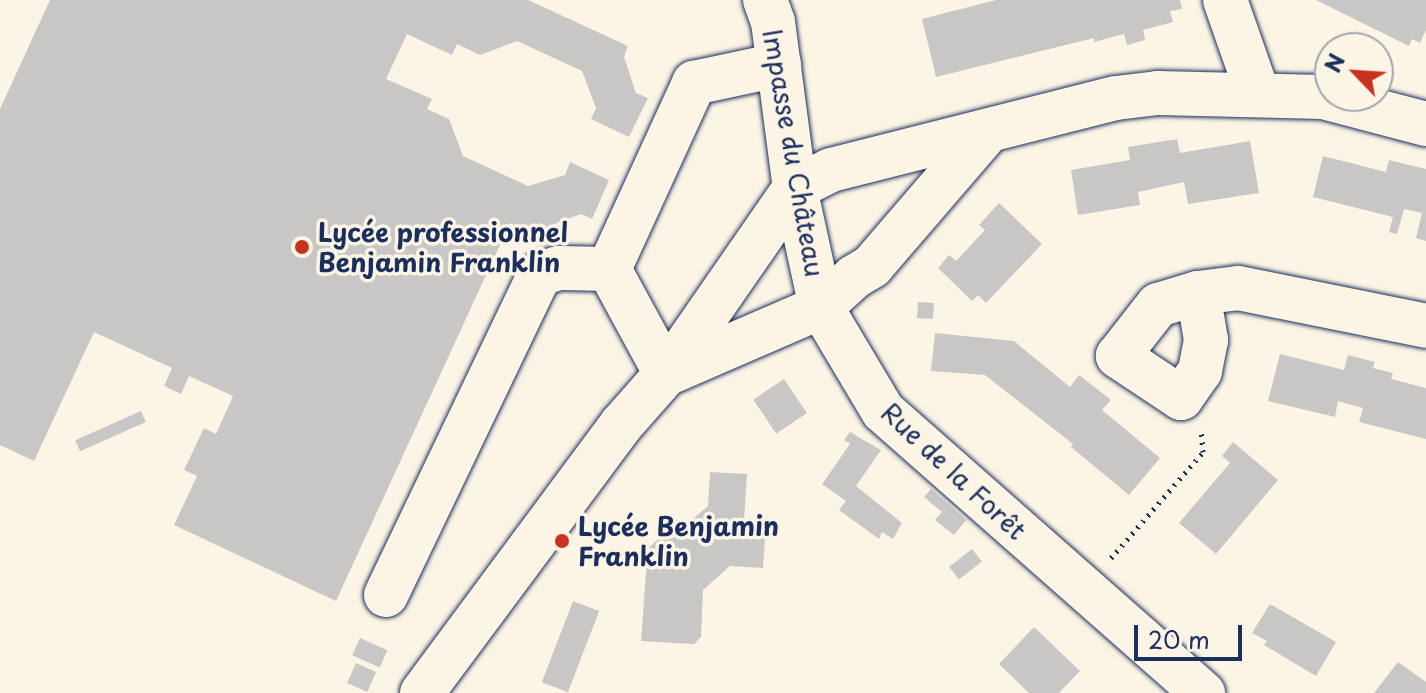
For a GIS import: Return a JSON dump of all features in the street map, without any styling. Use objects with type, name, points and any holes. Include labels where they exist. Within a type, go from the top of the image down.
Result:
[{"type":"street","name":"Impasse du Château","points":[[765,0],[779,65],[795,188],[821,307]]},
{"type":"street","points":[[1225,0],[1258,94]]},
{"type":"street","points":[[609,269],[694,83],[779,65]]},
{"type":"street","points":[[422,693],[621,425],[666,374],[795,188],[831,170],[1116,98],[1158,93],[1323,97],[1426,124]]},
{"type":"street","points":[[666,374],[821,307],[854,277],[872,266],[988,131]]},
{"type":"street","points":[[386,595],[540,274],[559,268],[609,269]]},
{"type":"street","points":[[609,269],[666,374]]},
{"type":"street","points":[[1198,293],[1206,340],[1200,371],[1181,398],[1118,356],[1158,305],[1198,293],[1238,288],[1426,326]]},
{"type":"street","name":"Rue de la Forêt","points":[[821,307],[883,411],[1203,693]]},
{"type":"path","points":[[1084,589],[1203,452],[1201,430],[1181,398]]},
{"type":"building","name":"Lycée professionnel Benjamin Franklin","points":[[50,0],[528,0],[628,46],[624,57],[636,93],[648,98],[629,137],[591,119],[596,108],[582,71],[517,41],[480,55],[457,44],[452,55],[407,34],[386,79],[432,99],[427,109],[449,119],[463,156],[528,186],[565,175],[570,162],[609,180],[592,219],[581,214],[544,228],[538,237],[510,223],[336,601],[174,525],[197,476],[184,470],[204,428],[216,434],[233,396],[189,376],[181,394],[164,386],[172,368],[94,332],[34,461],[0,445],[0,109]]},
{"type":"building","points":[[996,0],[1180,0],[1182,9],[1170,11],[1173,22],[1143,30],[1145,40],[1127,45],[1124,34],[1094,42],[1094,38],[936,77],[922,19]]},
{"type":"building","points":[[1316,0],[1426,0],[1426,30],[1420,43],[1412,39],[1409,46],[1394,39],[1394,32],[1381,32]]},
{"type":"building","points":[[1177,139],[1180,153],[1250,141],[1259,193],[1188,204],[1184,182],[1138,192],[1140,205],[1078,215],[1071,170],[1130,160],[1128,147]]},
{"type":"building","points":[[1323,156],[1386,172],[1389,160],[1426,169],[1426,241],[1416,238],[1422,213],[1404,209],[1397,234],[1389,232],[1393,217],[1313,197]]},
{"type":"building","points":[[999,203],[1042,244],[986,303],[978,295],[972,301],[938,268],[949,255],[956,261],[985,230],[979,225]]},
{"type":"building","points":[[918,302],[934,303],[933,319],[917,318]]},
{"type":"building","points":[[935,333],[1014,341],[1070,387],[1079,375],[1111,400],[1102,410],[1160,458],[1129,495],[1071,447],[1073,444],[985,375],[931,371]]},
{"type":"building","points":[[1280,354],[1344,370],[1348,355],[1375,362],[1373,368],[1393,373],[1391,379],[1426,388],[1426,439],[1359,422],[1363,408],[1338,401],[1335,417],[1268,401]]},
{"type":"building","points":[[784,379],[807,413],[776,434],[753,400]]},
{"type":"building","points":[[141,411],[146,422],[80,451],[75,440]]},
{"type":"building","points":[[850,432],[881,450],[856,486],[902,523],[893,539],[882,532],[879,539],[839,510],[846,501],[822,484],[850,444],[844,440]]},
{"type":"building","points":[[1233,442],[1278,480],[1216,554],[1179,523],[1230,463],[1222,456]]},
{"type":"building","points":[[710,472],[747,474],[743,537],[765,538],[763,568],[730,566],[703,590],[701,637],[694,644],[641,641],[647,560],[642,554],[666,532],[671,538],[708,506]]},
{"type":"building","points":[[931,489],[966,520],[954,535],[935,520],[942,512],[924,497]]},
{"type":"building","points":[[972,549],[982,562],[959,579],[949,567]]},
{"type":"building","points":[[573,601],[599,611],[568,692],[542,682]]},
{"type":"building","points":[[1270,604],[1336,642],[1316,676],[1264,645],[1267,641],[1252,633]]},
{"type":"building","points":[[1034,627],[1080,671],[1059,693],[1029,693],[999,664]]},
{"type":"building","points":[[360,638],[387,650],[380,668],[352,655]]},
{"type":"building","points":[[1398,662],[1426,682],[1426,693],[1374,693]]},
{"type":"building","points":[[356,663],[376,672],[367,692],[347,683]]},
{"type":"place","name":"Lycée professionnel Benjamin Franklin","points":[[302,247]]},
{"type":"place","name":"Lycée Benjamin Franklin","points":[[562,541]]}]
